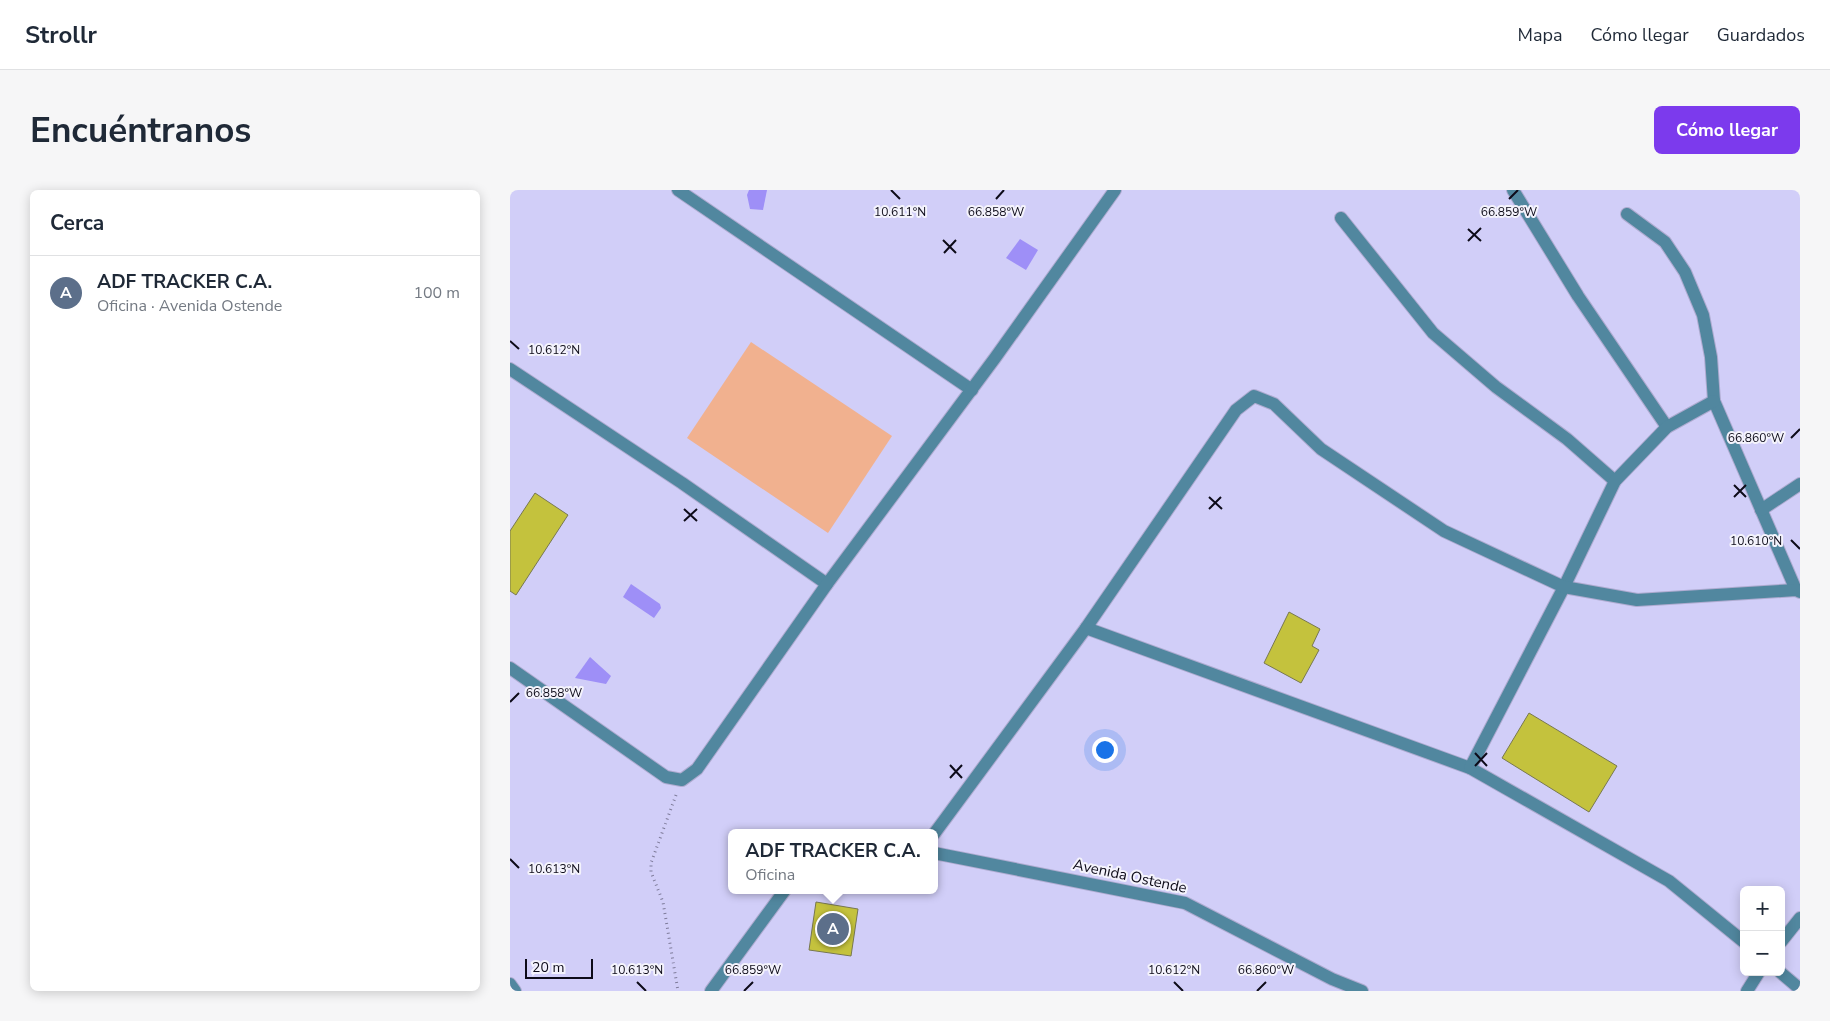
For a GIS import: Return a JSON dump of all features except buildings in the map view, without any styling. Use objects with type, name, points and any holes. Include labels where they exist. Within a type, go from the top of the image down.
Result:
[{"type":"street","points":[[678,190],[972,390]]},
{"type":"street","points":[[510,668],[666,777],[682,780],[697,769],[827,584],[972,390],[1115,190]]},
{"type":"street","points":[[1513,190],[1578,296],[1667,427]]},
{"type":"street","points":[[938,829],[1086,628],[1236,410],[1254,396],[1274,404],[1321,449],[1444,531],[1564,588],[1637,600],[1798,591],[1760,510],[1714,401],[1711,357],[1703,315],[1686,272],[1665,242],[1627,214]]},
{"type":"street","points":[[1341,218],[1433,333],[1496,387],[1567,439],[1615,481]]},
{"type":"street","points":[[510,369],[682,483],[827,584]]},
{"type":"street","points":[[1470,768],[1564,588],[1615,481],[1667,427],[1714,401]]},
{"type":"street","points":[[1760,510],[1800,484]]},
{"type":"street","points":[[1086,628],[1470,768],[1670,881],[1740,939]]},
{"type":"street","name":"Avenida Ostende","points":[[938,854],[1186,903],[1332,979],[1362,991]]},
{"type":"street","points":[[711,991],[782,894]]},
{"type":"street","points":[[1785,937],[1800,918]]},
{"type":"street","points":[[1747,991],[1756,976]]},
{"type":"street","points":[[1784,976],[1800,990]]},
{"type":"street","points":[[510,984],[515,991]]},
{"type":"path","points":[[678,991],[663,902],[651,872],[651,863],[682,780]]},
{"type":"shaded area","points":[[749,190],[767,190],[763,210],[750,209],[747,195]]},
{"type":"shaded area","points":[[1020,239],[1038,250],[1026,270],[1006,258]]},
{"type":"shaded area","points":[[751,342],[892,436],[828,533],[687,438]]},
{"type":"shaded area","points":[[631,584],[660,604],[661,608],[654,618],[623,597]]},
{"type":"shaded area","points":[[590,657],[611,676],[606,684],[575,678]]},
{"type":"place","name":"ADF TRACKER C.A.","points":[[833,929]]}]
